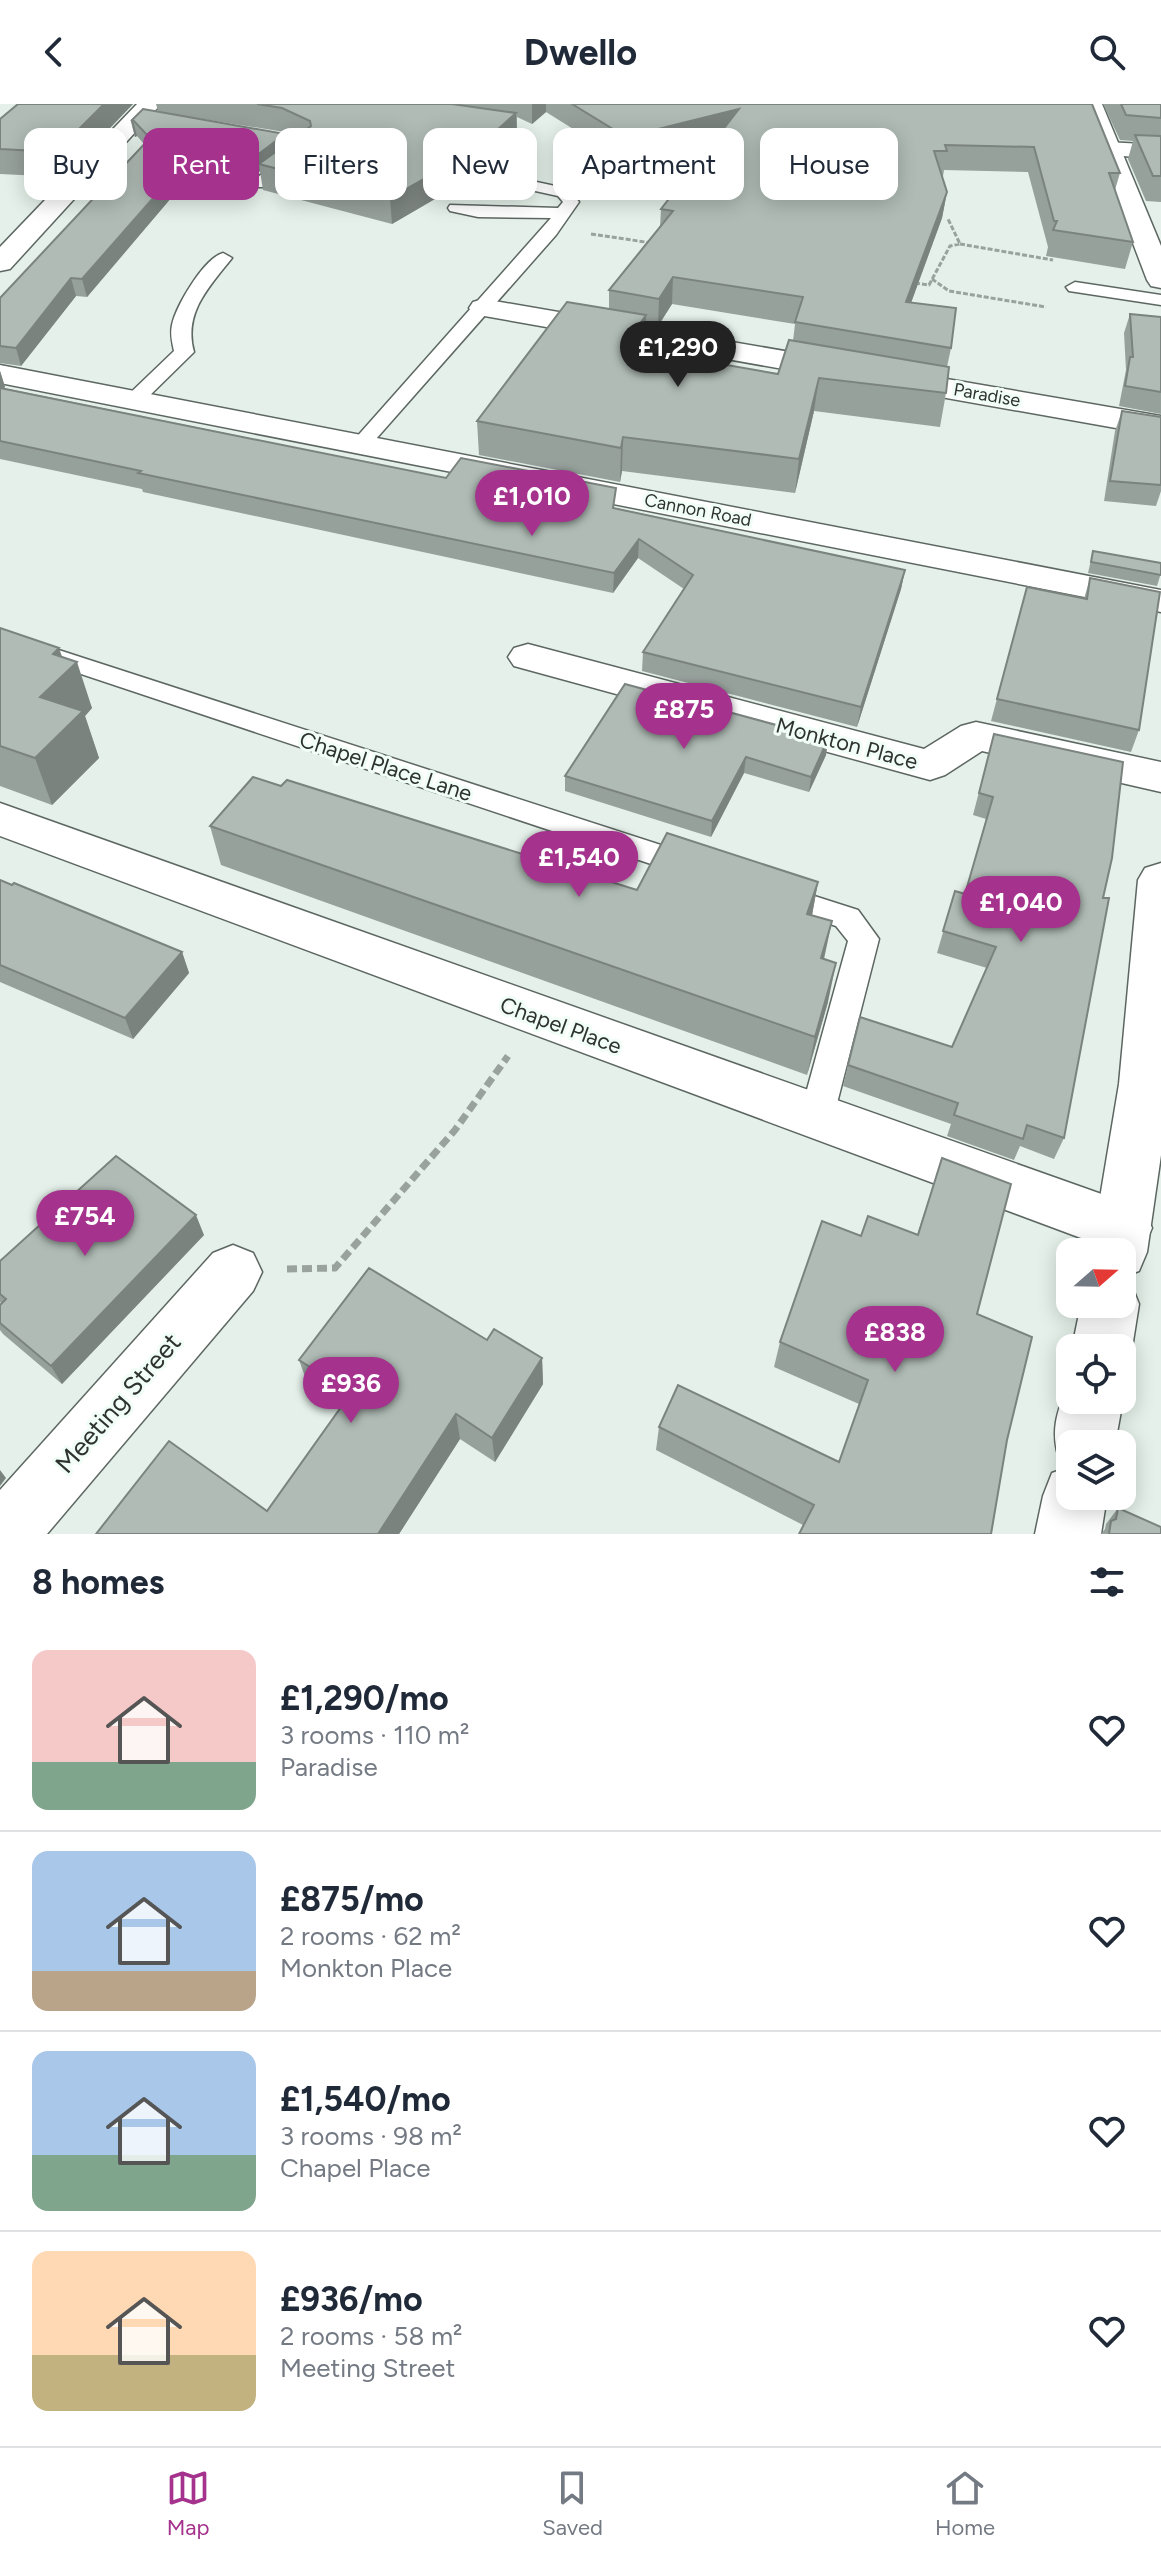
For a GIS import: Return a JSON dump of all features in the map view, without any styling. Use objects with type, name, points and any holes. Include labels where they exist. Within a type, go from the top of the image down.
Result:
[{"type":"street","points":[[1087,109],[1107,149],[1161,280]]},
{"type":"street","points":[[0,263],[148,113]]},
{"type":"street","points":[[1107,149],[1161,152]]},
{"type":"street","name":"Paradise","points":[[483,308],[1161,426]]},
{"type":"street","name":"Cannon Road","points":[[0,374],[1161,601]]},
{"type":"street","name":"Monkton Place","points":[[528,657],[930,765],[976,736],[1161,777]]},
{"type":"street","name":"Chapel Place","points":[[0,819],[817,1115],[1116,1238]]},
{"type":"street","points":[[1121,1238],[1153,1084],[1161,880]]},
{"type":"street","name":"Meeting Street","points":[[4,1534],[233,1272]]},
{"type":"street","points":[[1068,1534],[1072,1510]]},
{"type":"lane","points":[[259,136],[285,140],[304,148],[259,184]]},
{"type":"lane","points":[[361,444],[483,308],[571,202],[563,192],[537,187]]},
{"type":"lane","points":[[456,208],[478,212],[562,213]]},
{"type":"lane","points":[[134,400],[184,352],[180,333],[190,304],[206,273],[223,258]]},
{"type":"lane","points":[[1075,287],[1161,300]]},
{"type":"lane","name":"Chapel Place Lane","points":[[0,639],[711,873]]},
{"type":"lane","points":[[756,888],[847,918],[864,939],[817,1115]]},
{"type":"path","points":[[948,219],[960,244]]},
{"type":"path","points":[[590,234],[652,243]]},
{"type":"path","points":[[913,282],[929,285],[950,246],[960,244],[1060,261]]},
{"type":"path","points":[[932,279],[949,291],[1049,307]]},
{"type":"path","points":[[233,1272],[335,1268],[455,1130],[537,1016]]},
{"type":"building","points":[[18,104],[104,104],[80,128],[24,128],[24,150],[0,149],[0,119]]},
{"type":"building","points":[[257,104],[452,104],[516,113],[499,128],[423,128],[423,179],[407,188],[407,128],[308,128],[310,121],[282,108]]},
{"type":"building","points":[[572,104],[1092,104],[1120,173],[1109,173],[1133,242],[1053,230],[1057,221],[1054,221],[1034,147],[945,145],[947,151],[934,151],[947,192],[906,302],[956,308],[951,348],[795,322],[803,297],[673,277],[659,299],[609,290],[673,211],[661,209],[668,200],[744,200],[744,128],[724,128],[739,109],[662,128],[611,128]]},
{"type":"building","points":[[1121,104],[1161,104],[1161,118],[1126,115]]},
{"type":"building","points":[[143,109],[251,128],[143,128],[143,131],[131,121]]},
{"type":"building","points":[[259,129],[275,132],[275,142],[259,154]]},
{"type":"building","points":[[1135,135],[1161,136],[1161,176],[1153,176]]},
{"type":"building","points":[[143,145],[143,200],[151,200],[82,279],[71,278],[16,348],[0,346],[0,298],[92,200],[127,200],[127,163]]},
{"type":"building","points":[[275,152],[275,168],[259,164]]},
{"type":"building","points":[[567,302],[646,315],[624,347],[778,374],[789,340],[949,367],[946,393],[819,378],[799,459],[623,437],[621,448],[477,421]]},
{"type":"building","points":[[1130,314],[1161,317],[1161,392],[1125,386],[1130,357],[1133,357]]},
{"type":"building","points":[[0,388],[446,478],[461,458],[616,488],[613,508],[905,570],[861,707],[643,652],[693,575],[639,539],[614,573],[0,441]]},
{"type":"building","points":[[1122,411],[1161,417],[1161,485],[1110,481]]},
{"type":"building","points":[[1093,551],[1161,563],[1161,575],[1091,562]]},
{"type":"building","points":[[1090,578],[1160,592],[1139,730],[997,699],[1027,587],[1087,599]]},
{"type":"building","points":[[0,628],[59,648],[53,654],[77,662],[40,697],[83,711],[35,758],[0,746]]},
{"type":"building","points":[[625,684],[828,739],[811,777],[746,757],[712,821],[565,776]]},
{"type":"building","points":[[994,734],[1123,762],[1112,858],[1103,898],[1109,898],[1064,1138],[1027,1125],[1023,1139],[954,1115],[958,1103],[848,1065],[860,1017],[952,1047],[996,947],[943,931],[955,891],[965,894],[993,797],[979,793]]},
{"type":"building","points":[[253,777],[281,786],[287,780],[637,890],[667,833],[818,882],[807,914],[832,921],[821,958],[836,963],[815,1037],[210,826]]},
{"type":"building","points":[[0,880],[182,952],[125,1018],[0,965]]},
{"type":"building","points":[[116,1156],[196,1215],[51,1366],[0,1323],[0,1305],[6,1299],[0,1294],[0,1261]]},
{"type":"building","points":[[942,1158],[1011,1184],[977,1314],[1032,1337],[1007,1440],[991,1534],[799,1534],[814,1505],[659,1427],[678,1385],[839,1462],[868,1380],[780,1342],[822,1221],[861,1236],[868,1216],[918,1235]]},
{"type":"building","points":[[369,1268],[487,1340],[494,1329],[542,1358],[492,1438],[456,1414],[378,1534],[96,1534],[169,1441],[267,1511],[351,1393],[299,1360]]},
{"type":"building","points":[[1118,1510],[1123,1510],[1161,1527],[1161,1534],[1109,1534],[1111,1521],[1116,1519]]}]
